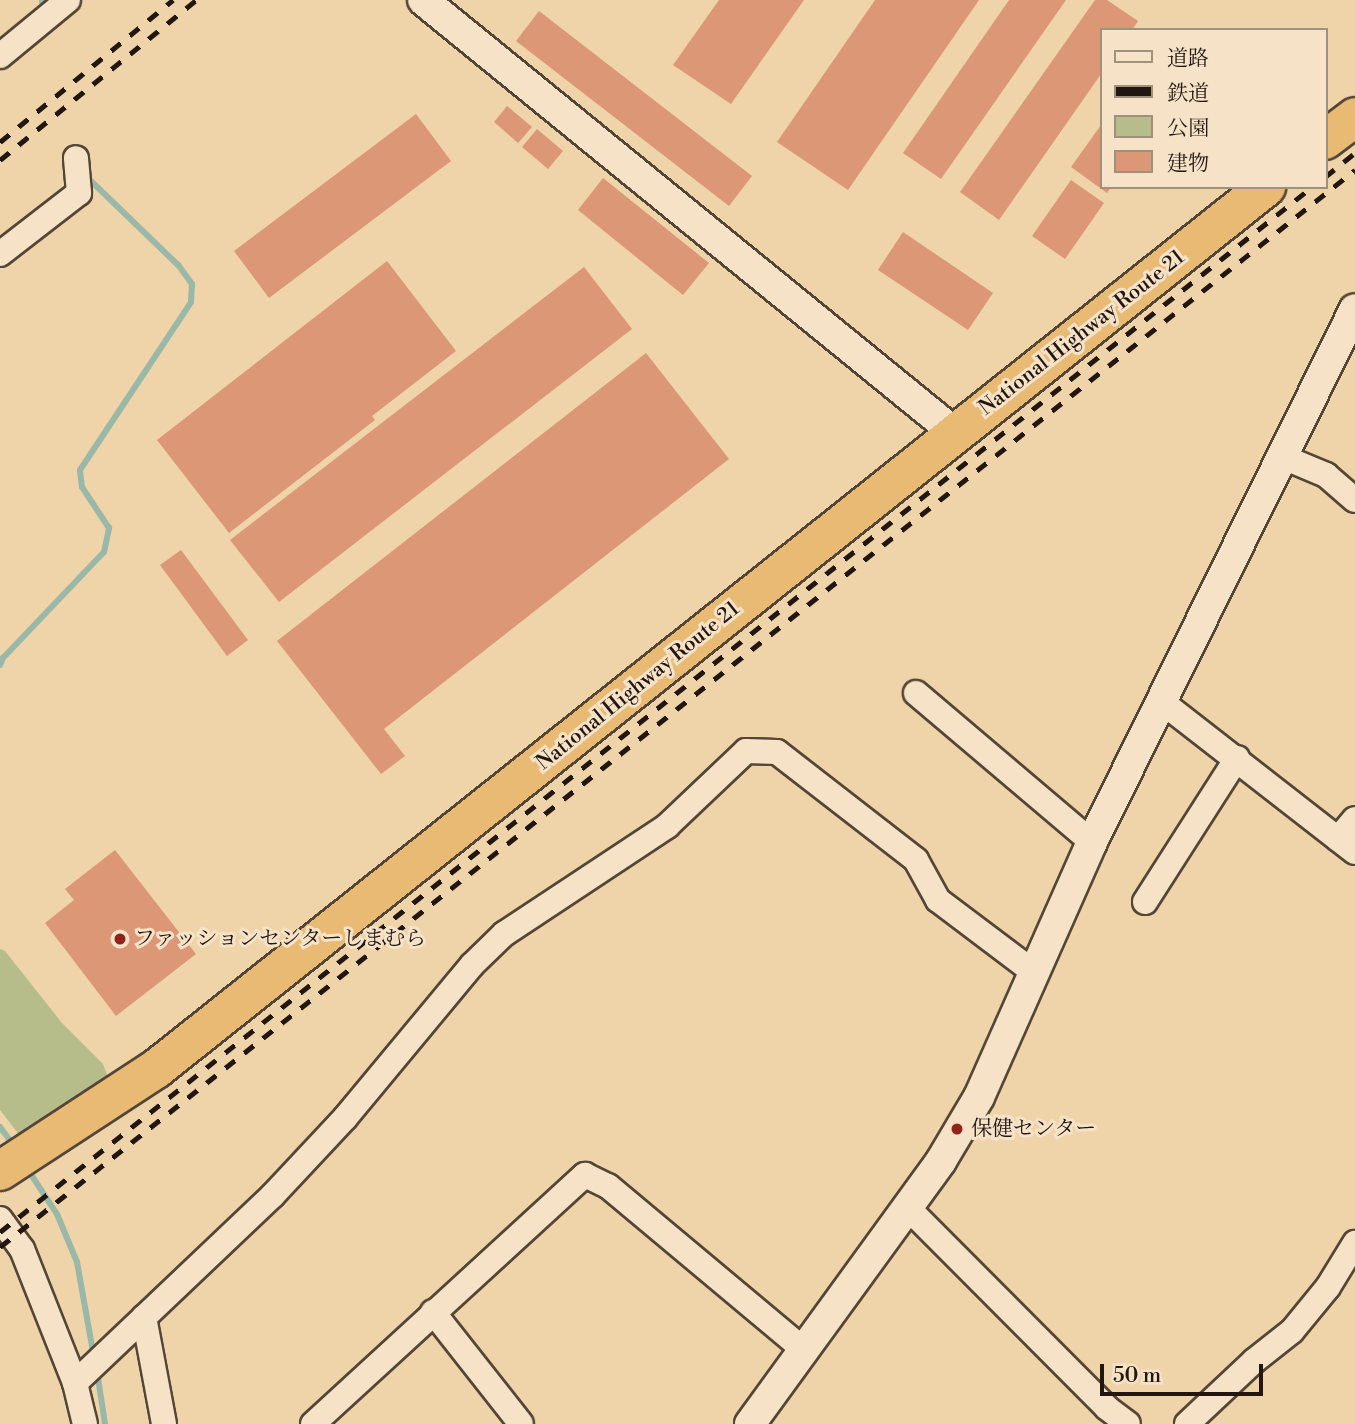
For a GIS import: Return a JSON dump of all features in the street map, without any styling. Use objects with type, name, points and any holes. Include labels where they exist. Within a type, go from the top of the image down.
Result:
[{"type":"highway","points":[[1327,138],[1355,117]]},
{"type":"highway","name":"National Highway Route 21","points":[[0,1171],[156,1069],[1263,189]]},
{"type":"street","points":[[0,56],[68,0]]},
{"type":"street","points":[[423,0],[955,433]]},
{"type":"street","points":[[0,254],[79,192],[76,158]]},
{"type":"street","points":[[750,1424],[941,1161],[979,1097],[1092,842],[1283,457],[1349,338],[1355,309]]},
{"type":"street","points":[[1283,457],[1326,475],[1355,500]]},
{"type":"street","points":[[916,693],[1092,842]]},
{"type":"street","points":[[1162,702],[1347,846],[1355,819]]},
{"type":"street","points":[[75,1382],[273,1195],[318,1147],[472,965],[504,934],[667,826],[746,751],[777,752],[916,860],[938,900],[1034,973]]},
{"type":"street","points":[[1145,902],[1237,758]]},
{"type":"street","points":[[313,1424],[585,1175],[608,1186],[804,1350]]},
{"type":"street","points":[[908,1208],[1107,1408],[1128,1424]]},
{"type":"street","points":[[0,1219],[22,1249],[75,1382],[85,1424]]},
{"type":"street","points":[[1187,1424],[1254,1360],[1292,1331],[1328,1287],[1355,1243]]},
{"type":"street","points":[[433,1312],[521,1424]]},
{"type":"street","points":[[144,1317],[164,1424]]},
{"type":"green space","points":[[0,949],[5,951],[62,1023],[103,1064],[109,1080],[20,1136],[0,1110]]},
{"type":"building","points":[[719,0],[804,0],[731,104],[673,65]]},
{"type":"building","points":[[875,0],[979,0],[848,190],[777,142]]},
{"type":"building","points":[[1009,0],[1066,0],[941,179],[903,153]]},
{"type":"building","points":[[1095,0],[1107,0],[1138,21],[1133,28],[1100,28],[1100,75],[999,220],[960,192]]},
{"type":"building","points":[[539,11],[752,176],[729,206],[516,41]]},
{"type":"building","points":[[507,106],[532,127],[518,143],[494,122]]},
{"type":"building","points":[[416,114],[451,161],[269,298],[234,251]]},
{"type":"building","points":[[1100,126],[1100,188],[1071,167]]},
{"type":"building","points":[[537,129],[563,151],[548,169],[522,147]]},
{"type":"building","points":[[603,178],[709,263],[683,295],[578,210]]},
{"type":"building","points":[[1071,180],[1104,203],[1065,259],[1032,236]]},
{"type":"building","points":[[903,232],[993,293],[968,330],[878,270]]},
{"type":"building","points":[[387,261],[456,351],[372,416],[375,420],[229,533],[157,440]]},
{"type":"building","points":[[584,267],[632,329],[279,602],[230,540]]},
{"type":"building","points":[[646,353],[729,459],[384,729],[405,756],[381,774],[277,641]]},
{"type":"building","points":[[181,550],[248,640],[227,656],[160,565]]},
{"type":"building","name":"ファッションセンターしまむら","points":[[115,850],[196,954],[116,1016],[45,923],[74,900],[65,889]]},
{"type":"waterway","points":[[0,665],[3,658],[104,552],[109,528],[82,487],[80,470],[191,302],[192,284],[178,265],[90,180]]},
{"type":"waterway","points":[[0,1127],[9,1139]]},
{"type":"waterway","points":[[32,1176],[57,1214],[77,1262],[94,1357]]},
{"type":"waterway","points":[[97,1371],[105,1424]]},
{"type":"railway","points":[[0,142],[173,0]]},
{"type":"railway","points":[[0,160],[196,0]]},
{"type":"railway","points":[[1327,175],[1355,153]]},
{"type":"railway","points":[[0,1247],[1355,170]]},
{"type":"railway","points":[[0,1232],[1309,189]]},
{"type":"place","name":"ファッションセンターしまむら","points":[[120,939]]},
{"type":"place","name":"保健センター","points":[[957,1129]]}]
